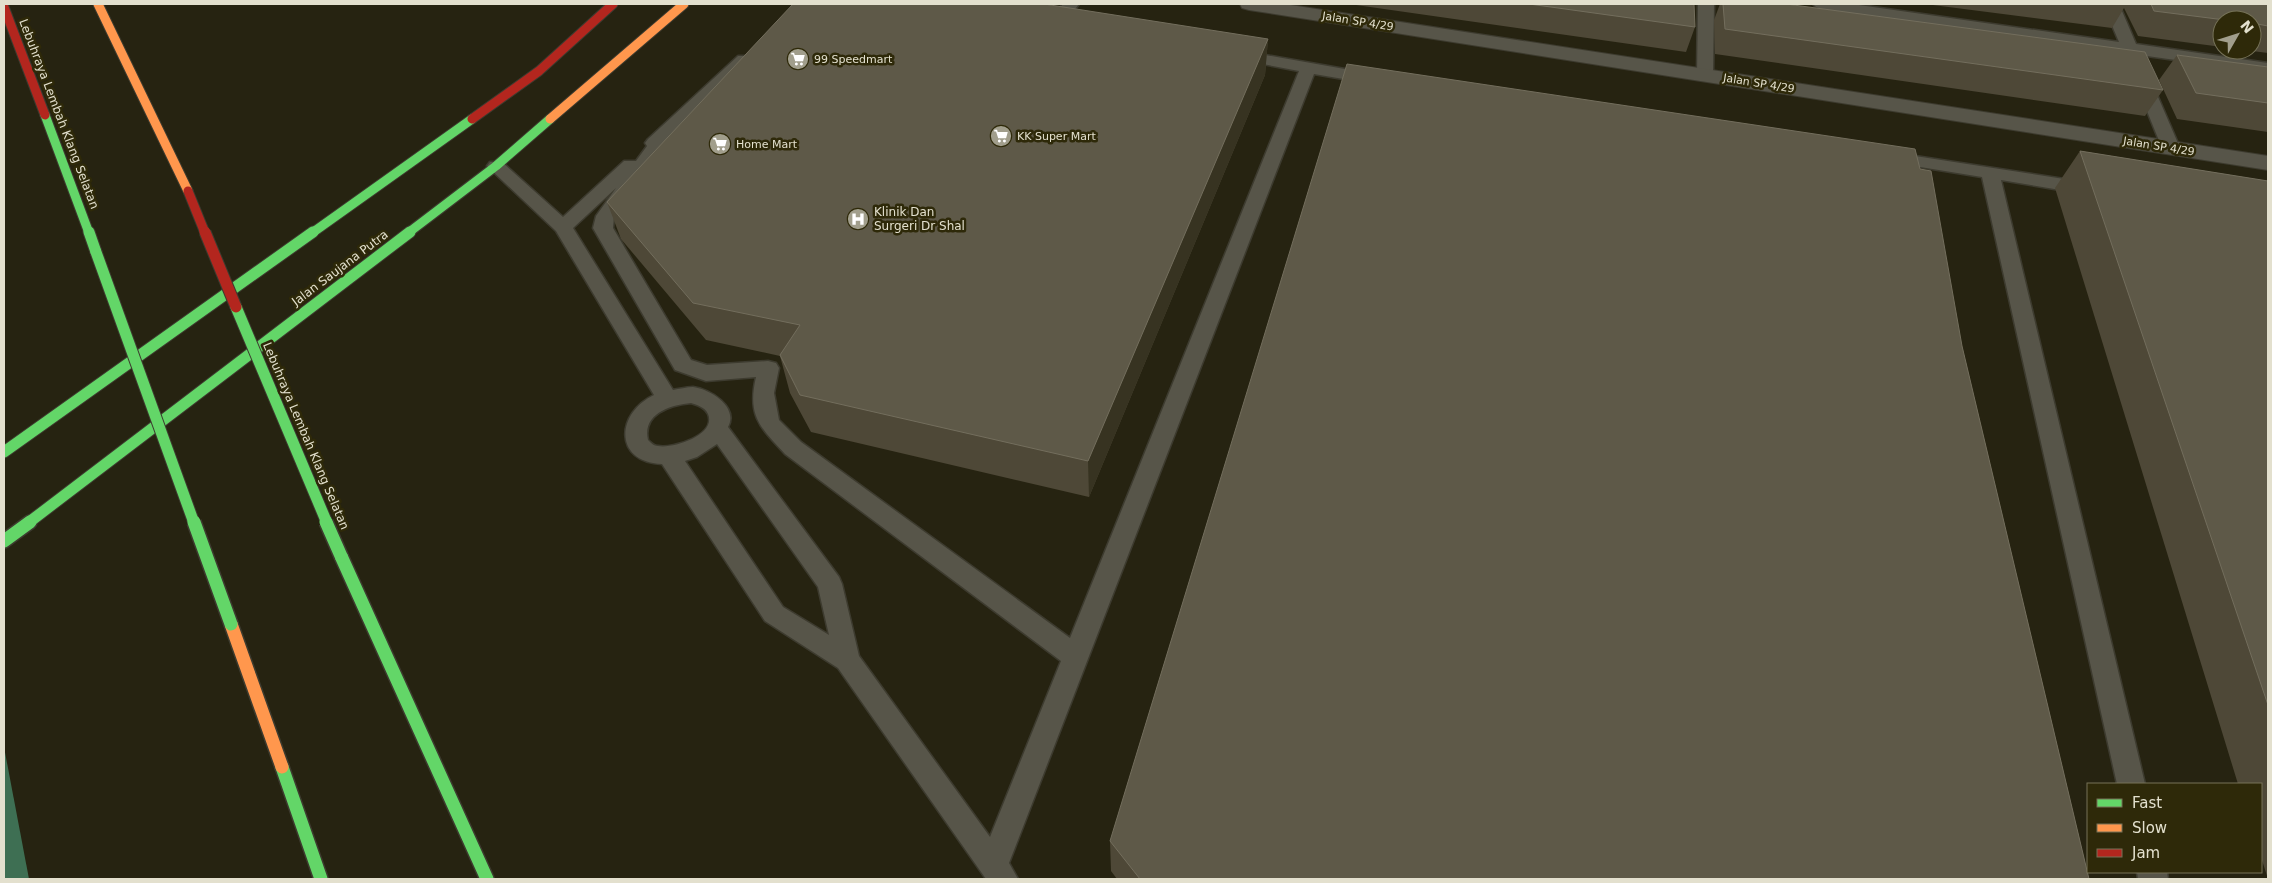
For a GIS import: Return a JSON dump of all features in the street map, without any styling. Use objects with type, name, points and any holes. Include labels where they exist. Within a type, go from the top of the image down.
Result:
[{"type":"main road","name":"Lebuhraya Lembah Klang Selatan","points":[[98,4],[188,191],[341,556],[487,879]]},
{"type":"main road","points":[[4,452],[538,71],[613,4]]},
{"type":"main road","name":"Jalan Saujana Putra","points":[[4,541],[496,166],[684,4]]},
{"type":"main road","name":"Lebuhraya Lembah Klang Selatan","points":[[4,7],[96,252],[321,879]]},
{"type":"street","name":"Jalan SP 4/29","points":[[1249,4],[2268,163]]},
{"type":"lane","points":[[1071,4],[1058,22],[1042,41],[1037,22],[1058,22],[1075,25]]},
{"type":"lane","points":[[1706,4],[1706,75]]},
{"type":"lane","points":[[1821,4],[2268,68]]},
{"type":"lane","points":[[2111,4],[2171,148]]},
{"type":"lane","points":[[563,227],[760,44]]},
{"type":"lane","points":[[1223,53],[1308,69],[1388,81]]},
{"type":"lane","points":[[998,873],[1076,657],[1308,69]]},
{"type":"lane","points":[[665,133],[605,216],[603,228],[683,365],[706,373],[768,368],[763,393],[769,423],[793,448],[1076,657]]},
{"type":"lane","points":[[1872,155],[2105,191]]},
{"type":"lane","points":[[496,166],[563,227],[668,398]]},
{"type":"lane","points":[[1990,173],[2131,783]]},
{"type":"lane","points":[[693,395],[704,398],[712,403],[718,411],[720,419],[718,429],[700,448],[670,456],[656,455],[644,451],[637,443],[634,433],[636,423],[644,413],[668,398],[693,395]]},
{"type":"lane","points":[[718,429],[830,584],[847,660]]},
{"type":"lane","points":[[670,456],[774,614],[847,660],[998,873]]},
{"type":"shaded area","points":[[4,747],[29,879],[4,879]]},
{"type":"building","points":[[793,4],[1044,4],[1268,39],[1088,461],[800,395],[780,355],[800,325],[693,303],[607,202]]},
{"type":"building","points":[[1529,4],[1694,4],[1695,27]]},
{"type":"building","points":[[1723,4],[1786,4],[2145,52],[2163,90],[1725,29]]},
{"type":"building","points":[[2151,4],[2268,4],[2268,26],[2262,25],[2262,10],[2212,10],[2212,18],[2154,11]]},
{"type":"building","points":[[2177,55],[2268,67],[2268,103],[2196,93]]},
{"type":"building","points":[[1347,64],[1915,149],[1920,169],[1931,171],[1962,346],[2089,879],[1140,879],[1110,841]]},
{"type":"building","points":[[2080,151],[2268,181],[2268,705]]},
{"type":"traffic: fast","points":[[45,115],[96,252]]},
{"type":"traffic: fast","points":[[4,452],[472,119]]},
{"type":"traffic: fast","points":[[4,541],[496,166],[550,119]]},
{"type":"traffic: fast","points":[[96,252],[231,624]]},
{"type":"traffic: fast","points":[[236,307],[341,556]]},
{"type":"traffic: fast","points":[[341,556],[487,879]]},
{"type":"traffic: fast","points":[[282,767],[321,879]]},
{"type":"traffic: slow","points":[[98,4],[188,191]]},
{"type":"traffic: slow","points":[[550,119],[684,4]]},
{"type":"traffic: slow","points":[[231,624],[282,767]]},
{"type":"traffic: jam","points":[[472,119],[539,71],[613,4]]},
{"type":"traffic: jam","points":[[4,7],[45,115]]},
{"type":"traffic: jam","points":[[188,191],[236,307]]},
{"type":"place","name":"99 Speedmart","points":[[798,59]]},
{"type":"place","name":"KK Super Mart","points":[[1001,136]]},
{"type":"place","name":"Home Mart","points":[[720,144]]},
{"type":"place","name":"Klinik Dan Surgeri Dr Shal","points":[[858,219]]}]
